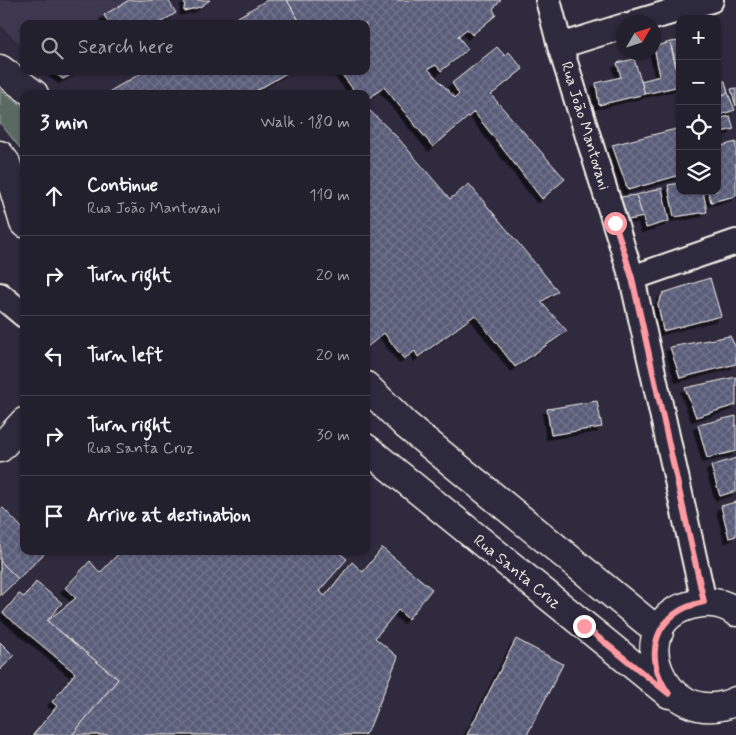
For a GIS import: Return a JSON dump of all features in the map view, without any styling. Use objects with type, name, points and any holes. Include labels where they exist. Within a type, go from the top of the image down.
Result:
[{"type":"main road","points":[[0,69],[29,90]]},
{"type":"main road","points":[[0,154],[6,163],[20,210]]},
{"type":"main road","points":[[370,390],[406,425],[659,632]]},
{"type":"main road","points":[[0,448],[20,426]]},
{"type":"main road","name":"Rua Santa Cruz","points":[[370,451],[682,703],[697,709],[713,710],[736,701]]},
{"type":"main road","points":[[505,561],[531,528]]},
{"type":"main road","points":[[669,694],[660,680],[654,664],[654,648],[659,632],[667,620],[678,611],[691,605],[727,607]]},
{"type":"street","name":"Rua João Mantovani","points":[[548,0],[560,46],[632,278],[727,607]]},
{"type":"street","points":[[661,15],[711,0]]},
{"type":"street","points":[[560,46],[616,28]]},
{"type":"street","points":[[632,278],[736,242]]},
{"type":"street","points":[[0,295],[20,312]]},
{"type":"shaded area","points":[[0,0],[134,0],[102,20],[20,20],[20,44],[0,25]]},
{"type":"green space","points":[[0,90],[20,104],[20,148],[0,123]]},
{"type":"building","points":[[129,0],[168,0],[176,13],[165,20],[107,20],[104,15]]},
{"type":"building","points":[[185,0],[210,0],[200,7],[184,11]]},
{"type":"building","points":[[267,0],[287,0],[299,20],[233,20]]},
{"type":"building","points":[[287,0],[501,0],[493,9],[496,15],[472,35],[467,29],[458,36],[468,49],[441,71],[436,65],[428,69],[455,98],[459,94],[452,83],[497,47],[505,56],[509,52],[523,69],[491,95],[565,179],[542,199],[474,112],[433,147],[384,87],[370,98],[370,90],[354,90],[342,75],[370,75],[370,20],[299,20]]},
{"type":"building","points":[[676,41],[676,63],[670,42]]},
{"type":"building","points":[[670,42],[676,68],[676,87],[645,94],[641,81],[660,76],[657,60],[661,60],[661,45]]},
{"type":"building","points":[[634,60],[645,94],[599,105],[596,83],[621,77],[617,63]]},
{"type":"building","points":[[58,75],[70,75],[63,79]]},
{"type":"building","points":[[138,75],[283,75],[258,90],[112,90]]},
{"type":"building","points":[[725,81],[728,93],[721,96],[721,82]]},
{"type":"building","points":[[736,88],[736,106],[731,89]]},
{"type":"building","points":[[728,93],[735,110],[721,115],[721,96]]},
{"type":"building","points":[[370,111],[398,138],[450,199],[469,184],[558,291],[541,302],[567,331],[515,367],[475,315],[418,357],[415,351],[404,359],[384,333],[370,345]]},
{"type":"building","points":[[730,116],[734,129],[721,132],[721,118]]},
{"type":"building","points":[[676,129],[676,176],[628,190],[612,145]]},
{"type":"building","points":[[736,142],[736,196],[711,202],[709,195],[721,195],[721,146]]},
{"type":"building","points":[[676,184],[676,195],[704,195],[707,212],[674,217],[668,185]]},
{"type":"building","points":[[662,188],[669,221],[646,228],[636,195]]},
{"type":"building","points":[[636,195],[643,217],[615,223],[613,198]]},
{"type":"building","points":[[710,278],[721,316],[663,331],[658,304],[663,293]]},
{"type":"building","points":[[730,336],[736,348],[736,364],[680,378],[670,347]]},
{"type":"building","points":[[736,377],[736,405],[696,417],[685,388]]},
{"type":"building","points":[[597,401],[602,427],[551,435],[547,409]]},
{"type":"building","points":[[736,416],[736,451],[707,458],[698,425]]},
{"type":"building","points":[[736,458],[736,491],[720,496],[711,466]]},
{"type":"building","points":[[736,502],[736,536],[729,538],[721,506]]},
{"type":"building","points":[[3,508],[20,526],[20,555],[43,555],[18,579],[0,561],[0,510]]},
{"type":"building","points":[[382,548],[432,589],[408,619],[398,610],[375,638],[398,657],[369,729],[364,735],[72,735],[118,679],[47,621],[76,598],[65,588],[90,561],[100,573],[117,555],[342,555],[347,559],[319,591],[325,596],[352,562],[363,572]]},
{"type":"building","points":[[0,561],[18,579],[0,596]]},
{"type":"building","points":[[36,582],[62,603],[47,621],[118,679],[72,735],[33,735],[57,706],[52,702],[75,673],[3,613],[19,594],[24,597]]},
{"type":"building","points":[[516,639],[563,664],[527,735],[467,735]]},
{"type":"building","points":[[0,642],[14,656],[0,670]]},
{"type":"route","points":[[584,626],[669,694],[660,680],[654,664],[654,648],[659,632],[667,620],[678,611],[704,602],[632,278],[615,223]]}]
